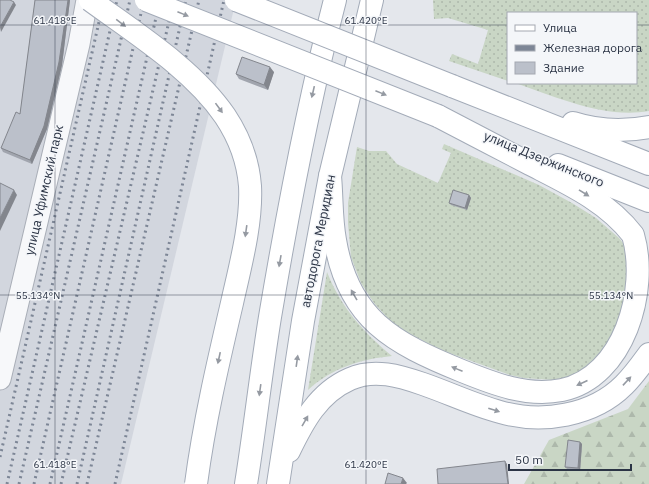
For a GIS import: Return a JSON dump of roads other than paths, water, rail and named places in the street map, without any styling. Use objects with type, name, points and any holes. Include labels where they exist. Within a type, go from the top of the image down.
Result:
[{"type":"main road","points":[[88,0],[170,60],[201,87],[225,116],[239,141],[247,163],[250,188],[244,247],[206,421],[196,484]]},
{"type":"main road","points":[[146,0],[438,116],[578,189],[604,206],[633,235],[643,251],[648,268],[648,294],[636,327],[614,360],[600,373],[582,383],[563,389],[545,392],[524,391],[503,386],[436,360],[393,338],[364,311],[354,297],[342,270],[334,238],[330,176]]},
{"type":"main road","points":[[236,0],[649,164]]},
{"type":"main road","points":[[246,484],[270,317],[287,222],[304,130],[335,0]]},
{"type":"main road","name":"автодорога Меридиан","points":[[280,476],[303,321],[330,176],[372,1]]},
{"type":"main road","points":[[452,86],[585,127],[617,131],[649,127]]},
{"type":"main road","name":"улица Дзержинского","points":[[438,116],[649,201]]},
{"type":"main road","points":[[280,476],[298,433],[310,411],[318,402],[341,383],[360,376],[378,373],[397,376],[500,412],[539,418],[577,412],[610,396],[624,386],[649,354]]},
{"type":"street","name":"улица Уфимский парк","points":[[0,379],[88,0]]},
{"type":"railway","points":[[0,457],[104,0]]},
{"type":"railway","points":[[7,484],[117,0]]},
{"type":"railway","points":[[19,484],[130,0]]},
{"type":"railway","points":[[34,484],[144,0]]},
{"type":"railway","points":[[50,484],[160,0]]},
{"type":"railway","points":[[61,484],[174,0]]},
{"type":"railway","points":[[77,484],[186,0]]},
{"type":"railway","points":[[87,484],[199,0]]},
{"type":"railway","points":[[115,484],[224,0]]}]
